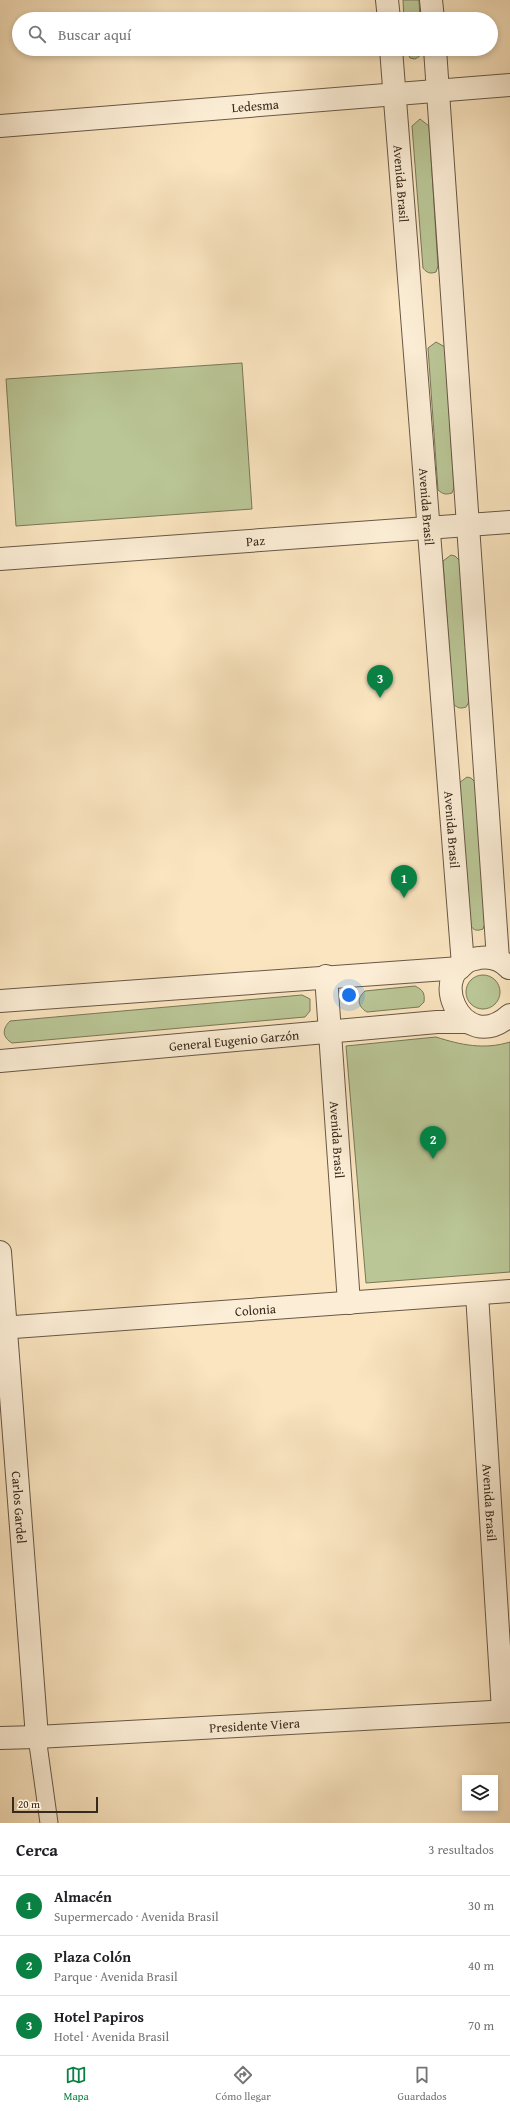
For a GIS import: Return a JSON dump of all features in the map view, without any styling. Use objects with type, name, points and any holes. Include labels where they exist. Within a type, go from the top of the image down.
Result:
[{"type":"street","points":[[387,0],[388,12]]},
{"type":"street","points":[[432,0],[433,12]]},
{"type":"street","name":"Avenida Brasil","points":[[391,56],[461,966]]},
{"type":"street","points":[[0,1001],[461,966],[474,959],[486,957],[505,963],[469,525],[436,56]]},
{"type":"street","name":"Ledesma","points":[[0,126],[510,85]]},
{"type":"street","name":"Paz","points":[[0,559],[510,522]]},
{"type":"street","points":[[461,966],[453,978],[450,990],[452,1003],[458,1014],[468,1022]]},
{"type":"street","name":"Avenida Brasil","points":[[326,976],[349,1304]]},
{"type":"street","name":"General Eugenio Garzón","points":[[0,1061],[437,1022],[468,1022],[479,1026],[491,1026],[503,1022],[510,1015]]},
{"type":"street","name":"Carlos Gardel","points":[[0,1252],[3,1328],[37,1738]]},
{"type":"street","name":"Colonia","points":[[3,1328],[510,1292]]},
{"type":"street","name":"Avenida Brasil","points":[[478,1294],[507,1711]]},
{"type":"street","name":"Presidente Viera","points":[[0,1738],[37,1738],[507,1711]]},
{"type":"lane","points":[[37,1738],[49,1823]]},
{"type":"green space","points":[[403,0],[419,0],[420,12],[404,12]]},
{"type":"green space","points":[[409,56],[419,56],[415,59],[410,58]]},
{"type":"green space","points":[[420,119],[429,126],[438,266],[436,272],[432,273],[427,272],[423,268],[412,126]]},
{"type":"green space","points":[[436,342],[445,347],[454,488],[452,493],[448,494],[438,490],[428,348]]},
{"type":"green space","points":[[242,363],[252,509],[16,526],[6,379]]},
{"type":"green space","points":[[451,555],[455,556],[460,561],[469,702],[466,707],[462,708],[453,704],[443,561]]},
{"type":"green space","points":[[467,777],[471,778],[476,783],[485,923],[483,929],[477,930],[470,925],[459,783]]},
{"type":"green space","points":[[483,975],[495,980],[500,992],[495,1004],[483,1009],[471,1004],[466,992],[471,980]]},
{"type":"green space","points":[[415,986],[422,990],[424,994],[424,1002],[419,1007],[367,1012],[361,1007],[359,1002],[359,999],[365,991]]},
{"type":"green space","points":[[302,995],[310,999],[310,1011],[305,1017],[12,1043],[6,1038],[4,1033],[7,1024],[10,1021]]},
{"type":"green space","points":[[436,1037],[473,1046],[491,1046],[510,1042],[510,1272],[366,1283],[346,1046]]},
{"type":"place","name":"Hotel Papiros","points":[[380,698]]},
{"type":"place","name":"Almacén","points":[[404,898]]},
{"type":"place","name":"Plaza Colón","points":[[433,1159]]}]
